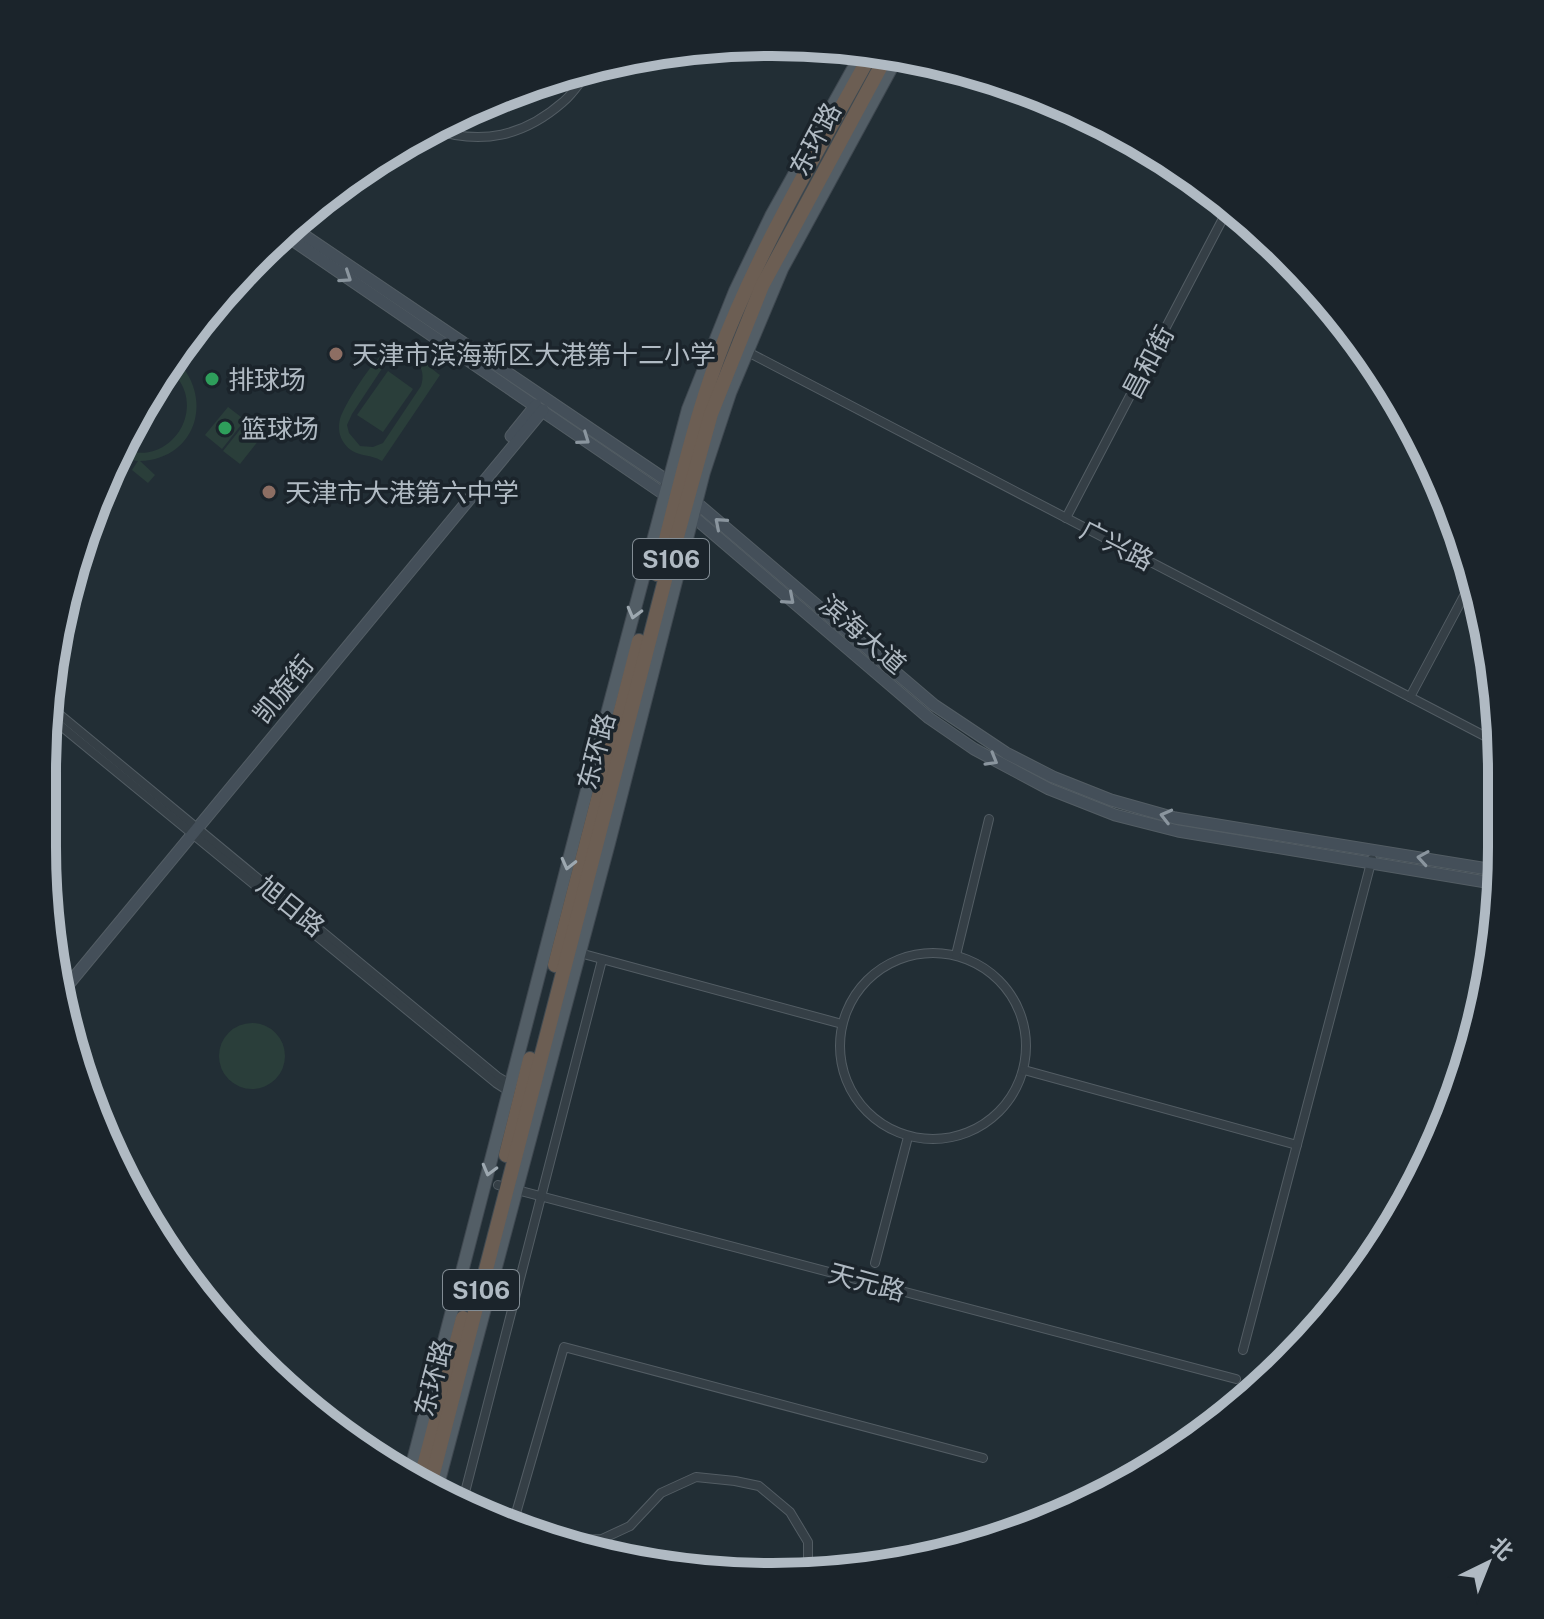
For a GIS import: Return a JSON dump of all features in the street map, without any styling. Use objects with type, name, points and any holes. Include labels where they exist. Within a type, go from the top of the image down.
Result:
[{"type":"highway","name":"东环路","points":[[432,1477],[507,1188],[526,1094],[719,356],[751,281],[867,62]]},
{"type":"highway","name":"东环路","points":[[681,499],[711,414],[742,348],[762,286],[882,65]]},
{"type":"highway","name":"东环路","points":[[423,1472],[507,1188]]},
{"type":"main road","points":[[412,1466],[526,1094],[681,499],[702,370],[771,216],[857,61]]},
{"type":"main road","points":[[742,348],[892,67]]},
{"type":"main road","name":"滨海大道","points":[[301,233],[681,499],[903,698],[974,749],[1026,778],[1135,821],[1206,837],[1487,869]]},
{"type":"main road","name":"滨海大道","points":[[293,241],[681,499]]},
{"type":"main road","name":"凯旋街","points":[[69,981],[539,407]]},
{"type":"main road","name":"滨海大道","points":[[1372,856],[1487,881]]},
{"type":"main road","points":[[439,1480],[507,1188]]},
{"type":"street","points":[[450,133],[495,138],[524,129],[565,101],[580,82]]},
{"type":"street","name":"昌和街","points":[[1066,518],[1224,217]]},
{"type":"street","name":"广兴路","points":[[742,348],[1487,737]]},
{"type":"street","points":[[1410,697],[1465,593]]},
{"type":"street","name":"旭日路","points":[[59,714],[192,829]]},
{"type":"street","name":"旭日路","points":[[58,723],[526,1094]]},
{"type":"street","points":[[956,955],[989,819]]},
{"type":"street","points":[[1243,1350],[1372,856]]},
{"type":"street","points":[[564,949],[842,1024]]},
{"type":"street","points":[[924,952],[956,955],[983,967],[1005,986],[1013,999],[1020,1012],[1027,1041],[1024,1070],[1012,1097],[992,1119],[966,1134],[937,1140],[908,1137],[879,1123],[856,1100],[842,1070],[839,1038],[842,1024],[847,1006],[866,980],[892,961],[924,952]]},
{"type":"street","points":[[465,1493],[602,960]]},
{"type":"street","points":[[1024,1070],[1297,1145]]},
{"type":"street","points":[[875,1263],[908,1137]]},
{"type":"street","name":"天元路","points":[[507,1188],[1236,1379]]},
{"type":"street","points":[[515,1515],[564,1347],[983,1458]]},
{"type":"street","points":[[589,1540],[602,1539],[630,1526],[661,1493],[696,1477],[759,1486],[790,1512],[808,1542],[808,1561]]},
{"type":"green space","points":[[409,347],[440,375],[382,461],[352,451],[340,435],[339,422],[343,412],[373,364],[385,352]],"holes":[[[403,356],[413,359],[420,366],[423,375],[421,386],[383,443],[373,447],[360,446],[349,433],[347,425],[352,414],[385,364],[392,358]]]},
{"type":"green space","points":[[182,367],[194,389],[197,406],[194,423],[176,449],[160,458],[140,461],[155,475],[148,483],[132,470],[138,461],[127,462],[132,451],[154,451],[179,432],[186,417],[187,400],[175,377]]},
{"type":"green space","points":[[388,371],[413,389],[383,432],[357,415]]},
{"type":"green space","points":[[174,379],[177,382],[157,406]]},
{"type":"green space","name":"篮球场","points":[[228,407],[245,420],[222,449],[205,435]]},
{"type":"green space","name":"篮球场","points":[[246,422],[263,435],[240,464],[223,451]]},
{"type":"green space","points":[[245,1023],[259,1023],[271,1028],[280,1037],[285,1056],[283,1069],[276,1080],[259,1089],[245,1089],[233,1084],[224,1075],[219,1063],[219,1049],[224,1037],[233,1028]]},
{"type":"place","name":"天津市滨海新区大港第十二小学","points":[[336,354]]},
{"type":"place","name":"排球场","points":[[212,379]]},
{"type":"place","name":"篮球场","points":[[225,428]]},
{"type":"place","name":"天津市大港第六中学","points":[[269,492]]}]
